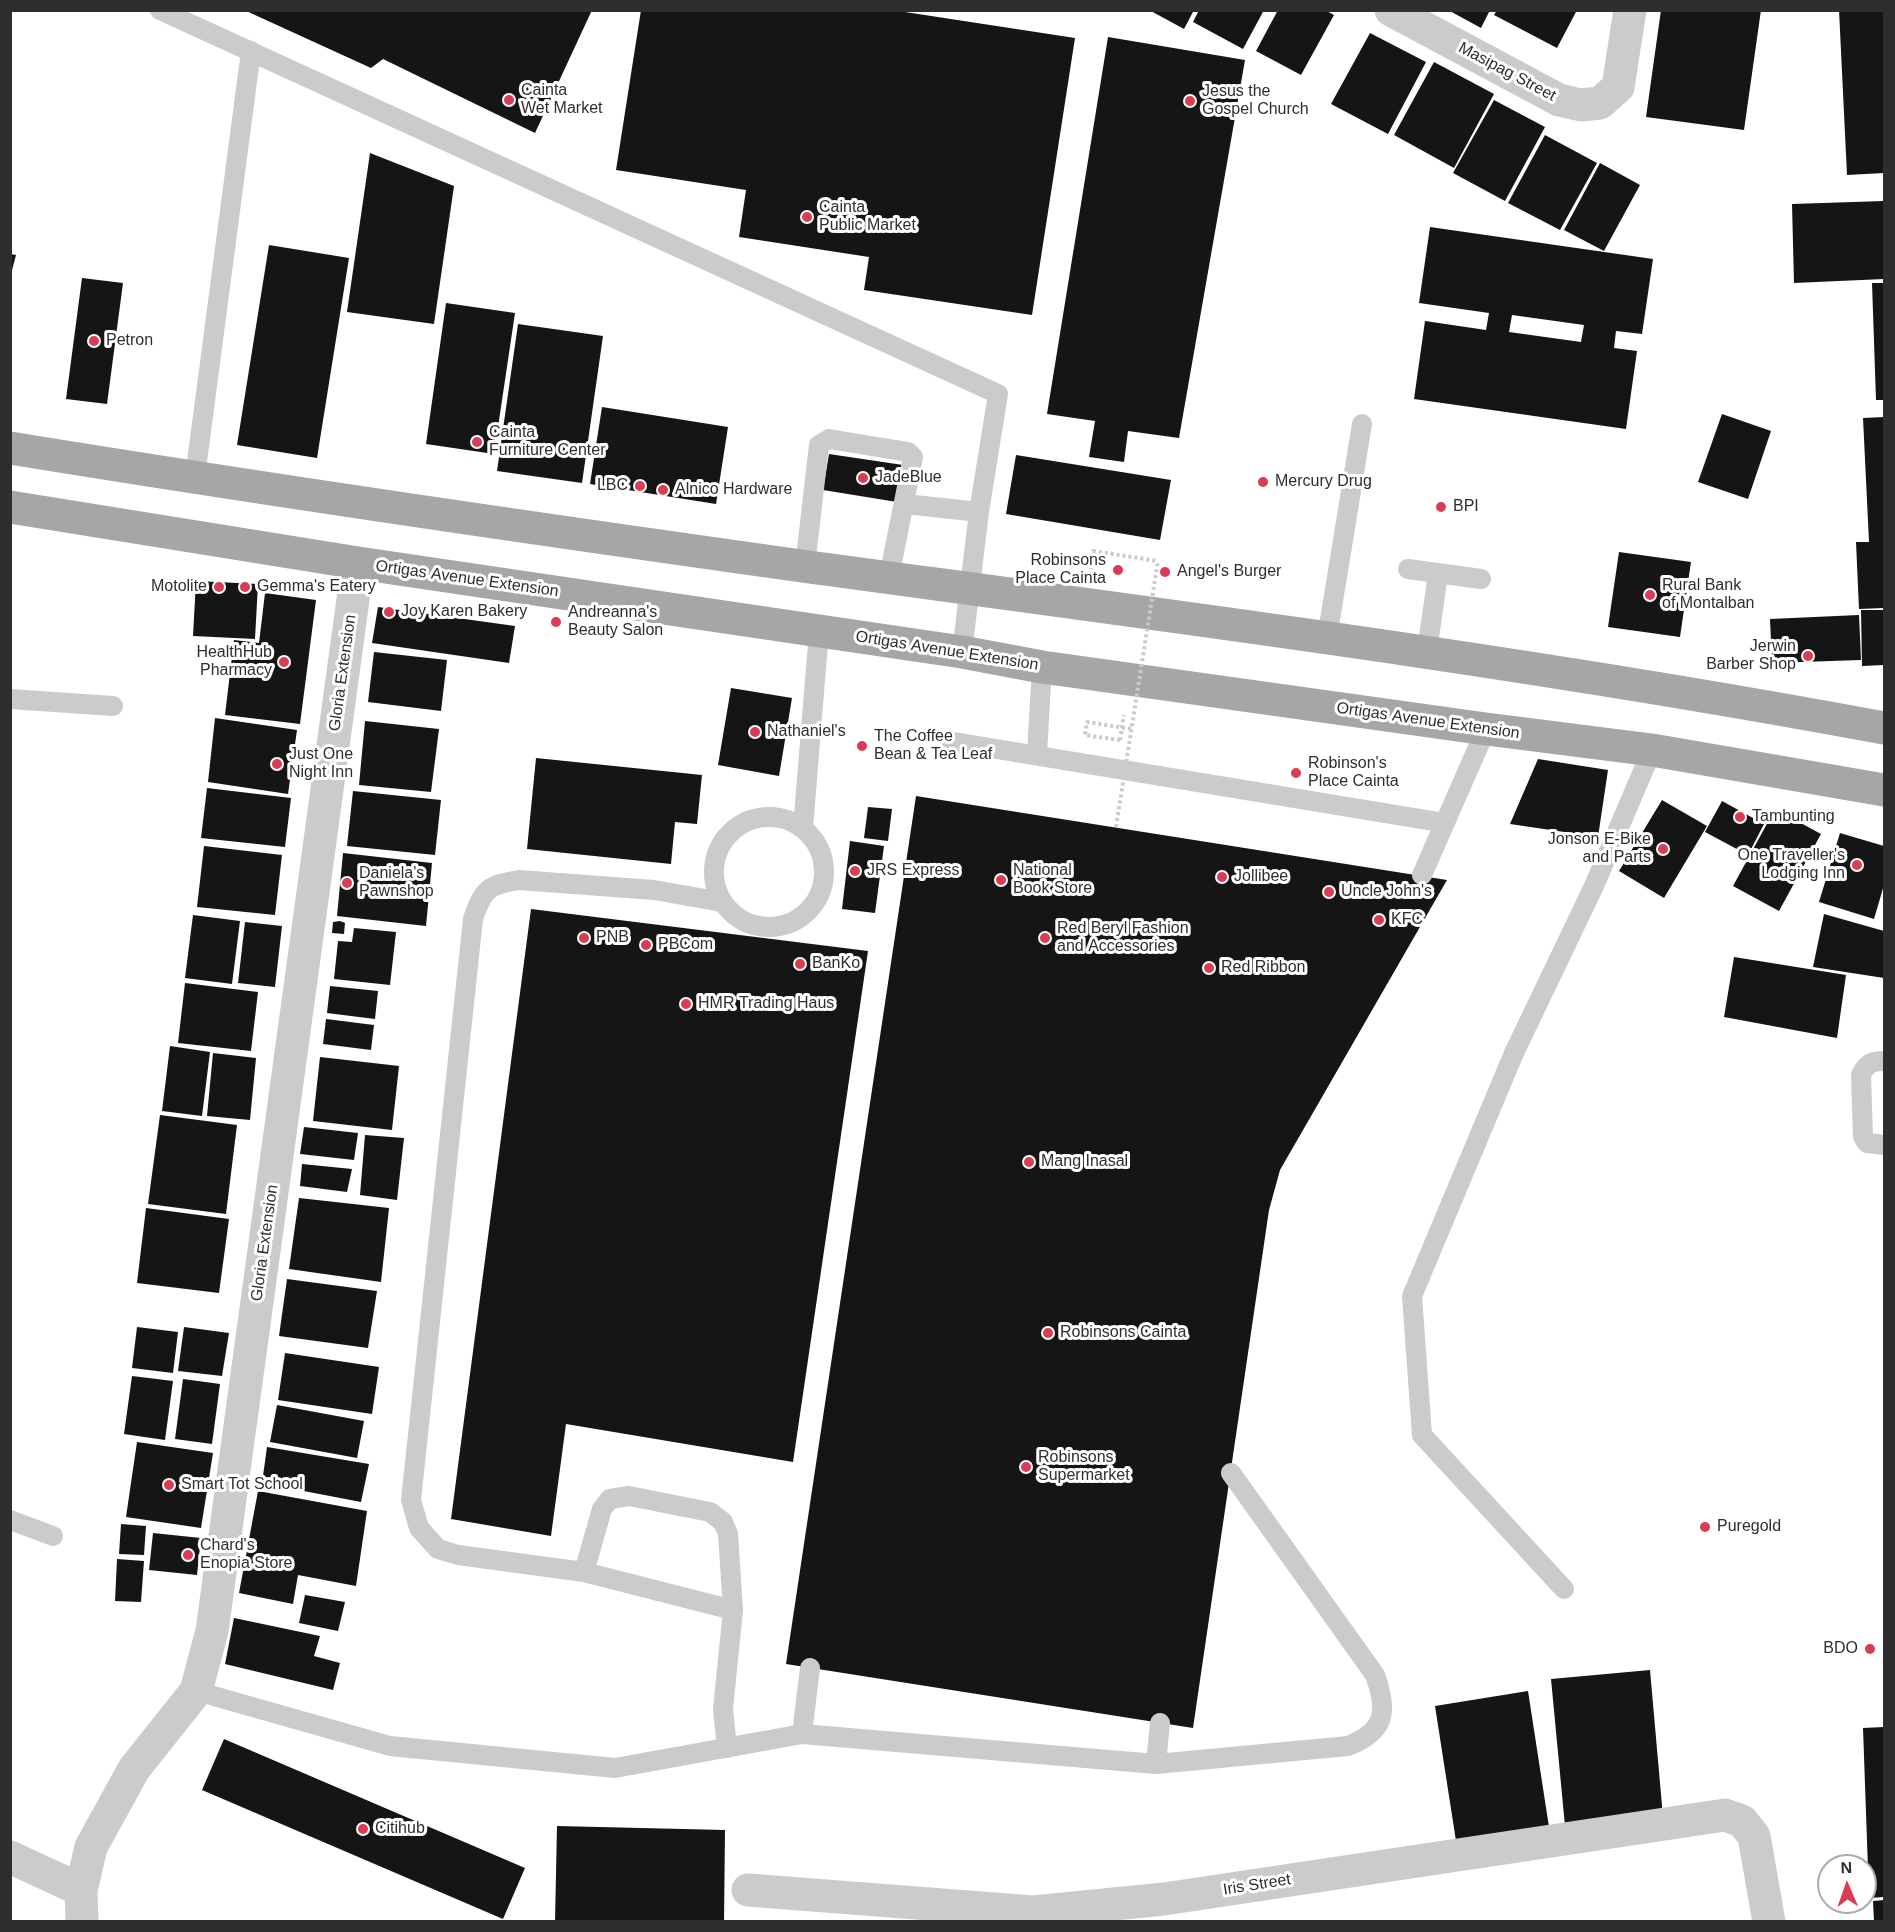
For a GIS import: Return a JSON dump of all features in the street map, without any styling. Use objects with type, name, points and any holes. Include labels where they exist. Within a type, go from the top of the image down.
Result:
[{"type":"main road","points":[[10,448],[329,499],[1427,652],[1657,687],[1883,727]]},
{"type":"main road","name":"Ortigas Avenue Extension","points":[[10,507],[358,563],[962,652],[1042,667],[1652,750],[1884,790]]},
{"type":"main road","points":[[1850,784],[1884,801]]},
{"type":"street","name":"Masipag Street","points":[[1391,10],[1559,100],[1581,105],[1600,103],[1618,87],[1630,10]]},
{"type":"street","name":"Gloria Extension","points":[[81,1906],[91,1847],[134,1769],[196,1691],[212,1631],[358,563]]},
{"type":"street","name":"Iris Street","points":[[748,1890],[1033,1912],[1165,1910],[1725,1815],[1742,1821],[1754,1836],[1769,1922]]},
{"type":"street","points":[[10,1857],[81,1906]]},
{"type":"lane","points":[[160,10],[999,394],[979,512],[962,652]]},
{"type":"lane","points":[[195,477],[251,51]]},
{"type":"lane","points":[[1327,638],[1362,424]]},
{"type":"lane","points":[[805,566],[819,445],[829,439],[908,452],[913,457],[889,577]]},
{"type":"lane","points":[[905,504],[979,512]]},
{"type":"lane","points":[[1408,569],[1481,579]]},
{"type":"lane","points":[[1427,652],[1438,573]]},
{"type":"lane","points":[[803,828],[819,631]]},
{"type":"lane","points":[[1037,754],[1042,667]]},
{"type":"lane","points":[[10,699],[113,706]]},
{"type":"lane","points":[[1422,875],[1486,729]]},
{"type":"lane","points":[[948,741],[1445,823]]},
{"type":"lane","points":[[1564,1589],[1422,1435],[1412,1296],[1514,1053],[1594,886],[1652,750]]},
{"type":"lane","points":[[767,816],[786,819],[803,828],[816,842],[824,860],[825,879],[819,898],[807,913],[791,924],[772,927],[752,925],[735,916],[722,902],[714,884],[714,865],[720,847],[732,831],[748,820],[767,816]]},
{"type":"lane","points":[[722,902],[654,890],[519,880],[499,883],[482,893],[472,919],[411,1500],[419,1528],[438,1549],[458,1555],[584,1572],[732,1610]]},
{"type":"lane","points":[[1884,1061],[1872,1061],[1866,1065],[1861,1075],[1863,1137],[1867,1143],[1884,1145]]},
{"type":"lane","points":[[196,1691],[390,1746],[615,1768],[802,1734],[1156,1764],[1348,1746],[1368,1738],[1381,1720],[1382,1695],[1375,1675],[1231,1473]]},
{"type":"lane","points":[[584,1572],[602,1509],[610,1499],[629,1496],[710,1512],[723,1522],[728,1534],[732,1610],[723,1709],[727,1748]]},
{"type":"lane","points":[[10,1520],[53,1536]]},
{"type":"lane","points":[[802,1734],[810,1668]]},
{"type":"lane","points":[[1156,1764],[1160,1723]]},
{"type":"path","points":[[1093,551],[1158,561],[1116,827]]},
{"type":"path","points":[[1125,705],[1120,740],[1085,735],[1087,723],[1132,729]]},
{"type":"building","name":"Cainta Wet Market","points":[[244,10],[592,10],[535,133],[383,59],[371,68]]},
{"type":"building","points":[[641,10],[892,10],[1075,38],[1032,315],[864,290],[869,257],[739,237],[746,190],[616,170]]},
{"type":"building","points":[[1149,10],[1194,10],[1184,29]]},
{"type":"building","points":[[1199,10],[1264,10],[1243,49],[1193,22]]},
{"type":"building","points":[[1278,10],[1325,10],[1334,15],[1301,75],[1256,51]]},
{"type":"building","points":[[1448,10],[1490,10],[1481,28]]},
{"type":"building","points":[[1497,10],[1577,10],[1557,48],[1494,15]]},
{"type":"building","points":[[1661,10],[1761,10],[1744,130],[1646,117]]},
{"type":"building","points":[[1839,10],[1884,10],[1884,173],[1847,175]]},
{"type":"building","points":[[1370,33],[1426,62],[1388,134],[1331,104]]},
{"type":"building","points":[[1108,37],[1245,60],[1179,438],[1128,431],[1124,462],[1089,457],[1095,421],[1047,414]]},
{"type":"building","points":[[1434,62],[1494,94],[1454,168],[1394,135]]},
{"type":"building","points":[[1494,100],[1545,127],[1505,201],[1453,173]]},
{"type":"building","points":[[1545,135],[1597,163],[1560,230],[1508,203]]},
{"type":"building","points":[[370,153],[454,186],[434,324],[347,312]]},
{"type":"building","points":[[1600,163],[1640,185],[1604,251],[1564,230]]},
{"type":"building","points":[[1884,201],[1884,279],[1794,283],[1792,204]]},
{"type":"building","points":[[1430,227],[1653,259],[1642,334],[1616,331],[1614,348],[1637,351],[1626,429],[1414,399],[1425,321],[1486,330],[1489,313],[1419,303]],"holes":[[[1512,315],[1584,325],[1581,342],[1509,332]]]},
{"type":"building","points":[[269,245],[349,258],[317,458],[237,445]]},
{"type":"building","points":[[10,254],[16,255],[11,274],[10,274]]},
{"type":"building","name":"Petron","points":[[82,278],[123,283],[107,404],[66,399]]},
{"type":"building","points":[[1872,283],[1884,283],[1884,400],[1876,400]]},
{"type":"building","points":[[446,303],[515,313],[494,454],[426,444]]},
{"type":"building","points":[[518,324],[603,336],[582,483],[497,471]]},
{"type":"building","points":[[602,407],[728,427],[716,504],[590,484]]},
{"type":"building","points":[[1722,414],[1771,431],[1748,499],[1698,482]]},
{"type":"building","points":[[1884,417],[1884,608],[1859,609],[1856,542],[1869,542],[1863,418]]},
{"type":"building","name":"JadeBlue","points":[[829,454],[903,465],[897,502],[823,490]]},
{"type":"building","points":[[1016,455],[1171,480],[1160,540],[1006,514]]},
{"type":"building","name":"Rural Bank of Montalban","points":[[1619,552],[1691,562],[1680,637],[1608,627]]},
{"type":"building","points":[[196,581],[258,584],[255,639],[193,636]]},
{"type":"building","points":[[265,593],[316,600],[300,724],[225,715],[234,640],[259,643]]},
{"type":"building","points":[[378,607],[515,626],[509,663],[372,643]]},
{"type":"building","points":[[1861,610],[1884,610],[1884,665],[1862,666]]},
{"type":"building","points":[[1859,615],[1861,660],[1772,663],[1770,619]]},
{"type":"building","points":[[374,652],[447,660],[441,711],[368,702]]},
{"type":"building","name":"Nathaniel's","points":[[731,688],[792,698],[779,776],[718,765]]},
{"type":"building","points":[[215,718],[297,730],[288,794],[208,782]]},
{"type":"building","points":[[365,721],[439,729],[431,792],[359,785]]},
{"type":"building","points":[[536,758],[702,775],[697,824],[675,822],[671,864],[527,849]]},
{"type":"building","points":[[1538,759],[1608,770],[1598,837],[1510,824]]},
{"type":"building","points":[[207,788],[291,798],[285,847],[201,838]]},
{"type":"building","points":[[353,791],[441,800],[435,855],[347,846]]},
{"type":"building","points":[[916,796],[1447,880],[1280,1170],[1269,1210],[1193,1728],[786,1664]]},
{"type":"building","name":"Jonson E-Bike and Parts","points":[[1662,800],[1707,826],[1664,898],[1619,871]]},
{"type":"building","points":[[1722,801],[1764,824],[1748,855],[1705,832]]},
{"type":"building","points":[[868,807],[892,809],[888,841],[864,838]]},
{"type":"building","points":[[1775,809],[1821,834],[1779,911],[1733,886]]},
{"type":"building","name":"One Traveller's Lodging Inn","points":[[1840,833],[1884,846],[1884,885],[1874,919],[1819,902]]},
{"type":"building","points":[[850,841],[884,846],[875,913],[842,909]]},
{"type":"building","points":[[204,846],[282,855],[275,915],[197,907]]},
{"type":"building","points":[[343,853],[432,863],[426,926],[337,916]]},
{"type":"building","points":[[531,909],[868,951],[793,1462],[566,1424],[551,1536],[451,1519]]},
{"type":"building","points":[[1824,914],[1884,931],[1884,978],[1813,967]]},
{"type":"building","points":[[193,915],[240,921],[232,984],[185,978]]},
{"type":"building","points":[[245,922],[282,926],[275,987],[238,983]]},
{"type":"building","points":[[333,922],[345,923],[344,934],[332,933]]},
{"type":"building","points":[[354,928],[396,932],[390,985],[334,979],[338,941],[352,942]]},
{"type":"building","points":[[1734,957],[1846,975],[1837,1038],[1724,1017]]},
{"type":"building","points":[[185,983],[258,992],[251,1051],[178,1043]]},
{"type":"building","points":[[330,986],[378,991],[375,1019],[327,1013]]},
{"type":"building","points":[[326,1019],[374,1025],[371,1050],[323,1044]]},
{"type":"building","points":[[170,1046],[210,1052],[202,1116],[162,1111]]},
{"type":"building","points":[[213,1053],[256,1058],[250,1120],[207,1116]]},
{"type":"building","points":[[320,1057],[399,1066],[392,1130],[313,1121]]},
{"type":"building","points":[[160,1115],[237,1125],[226,1214],[148,1204]]},
{"type":"building","points":[[304,1127],[358,1133],[354,1160],[300,1154]]},
{"type":"building","points":[[365,1135],[404,1138],[397,1200],[360,1195]]},
{"type":"building","points":[[302,1164],[352,1169],[347,1192],[300,1186]]},
{"type":"building","points":[[299,1198],[389,1208],[381,1282],[289,1269]]},
{"type":"building","points":[[146,1208],[229,1219],[219,1293],[137,1283]]},
{"type":"building","points":[[287,1279],[377,1291],[368,1348],[279,1336]]},
{"type":"building","points":[[137,1327],[178,1332],[173,1373],[132,1368]]},
{"type":"building","points":[[184,1327],[229,1333],[222,1376],[178,1371]]},
{"type":"building","points":[[285,1353],[379,1367],[372,1414],[278,1400]]},
{"type":"building","points":[[132,1376],[173,1381],[165,1440],[124,1434]]},
{"type":"building","points":[[183,1379],[220,1384],[212,1444],[175,1439]]},
{"type":"building","points":[[277,1405],[364,1421],[357,1458],[270,1442]]},
{"type":"building","name":"Smart Tot School","points":[[137,1442],[213,1453],[201,1528],[126,1517]]},
{"type":"building","points":[[267,1447],[369,1464],[361,1502],[262,1483]]},
{"type":"building","points":[[258,1491],[367,1511],[356,1586],[298,1575],[293,1604],[239,1593]]},
{"type":"building","points":[[121,1524],[146,1526],[144,1555],[119,1554]]},
{"type":"building","points":[[153,1533],[201,1538],[197,1575],[149,1570]]},
{"type":"building","points":[[117,1559],[144,1561],[141,1602],[115,1601]]},
{"type":"building","points":[[305,1595],[345,1602],[338,1631],[299,1623]]},
{"type":"building","points":[[234,1618],[320,1636],[314,1656],[340,1663],[333,1690],[225,1664]]},
{"type":"building","points":[[1650,1670],[1663,1817],[1565,1826],[1551,1679]]},
{"type":"building","points":[[1528,1691],[1549,1827],[1456,1841],[1435,1706]]},
{"type":"building","points":[[1884,1727],[1884,1897],[1877,1897],[1877,1854],[1867,1854],[1863,1728]]},
{"type":"building","name":"Citihub","points":[[224,1739],[525,1868],[503,1919],[202,1790]]},
{"type":"building","points":[[557,1826],[725,1830],[724,1922],[555,1922]]},
{"type":"building","points":[[1884,1900],[1884,1922],[1874,1922],[1874,1914],[1877,1914],[1877,1901]]},
{"type":"place","name":"Cainta Wet Market","points":[[509,100]]},
{"type":"place","name":"Jesus the Gospel Church","points":[[1190,101]]},
{"type":"place","name":"Cainta Public Market","points":[[807,217]]},
{"type":"place","name":"Petron","points":[[94,341]]},
{"type":"place","name":"Cainta Furniture Center","points":[[477,442]]},
{"type":"place","name":"JadeBlue","points":[[863,478]]},
{"type":"place","name":"Mercury Drug","points":[[1263,482]]},
{"type":"place","name":"LBC","points":[[640,486]]},
{"type":"place","name":"Alnico Hardware","points":[[663,490]]},
{"type":"place","name":"BPI","points":[[1441,507]]},
{"type":"place","name":"Robinsons Place Cainta","points":[[1118,570]]},
{"type":"place","name":"Angel's Burger","points":[[1165,572]]},
{"type":"place","name":"Motolite","points":[[219,587]]},
{"type":"place","name":"Gemma's Eatery","points":[[245,587]]},
{"type":"place","name":"Rural Bank of Montalban","points":[[1650,595]]},
{"type":"place","name":"Joy Karen Bakery","points":[[389,612]]},
{"type":"place","name":"Andreanna's Beauty Salon","points":[[556,622]]},
{"type":"place","name":"Jerwin Barber Shop","points":[[1808,656]]},
{"type":"place","name":"HealthHub Pharmacy","points":[[284,662]]},
{"type":"place","name":"Nathaniel's","points":[[755,732]]},
{"type":"place","name":"The Coffee Bean & Tea Leaf","points":[[862,746]]},
{"type":"place","name":"Just One Night Inn","points":[[277,764]]},
{"type":"place","name":"Robinson's Place Cainta","points":[[1296,773]]},
{"type":"place","name":"Tambunting","points":[[1740,817]]},
{"type":"place","name":"Jonson E-Bike and Parts","points":[[1663,849]]},
{"type":"place","name":"One Traveller's Lodging Inn","points":[[1857,865]]},
{"type":"place","name":"JRS Express","points":[[855,871]]},
{"type":"place","name":"Jollibee","points":[[1222,877]]},
{"type":"place","name":"National Book Store","points":[[1001,880]]},
{"type":"place","name":"Daniela's Pawnshop","points":[[347,883]]},
{"type":"place","name":"Uncle John's","points":[[1329,892]]},
{"type":"place","name":"KFC","points":[[1379,920]]},
{"type":"place","name":"PNB","points":[[584,938]]},
{"type":"place","name":"Red Beryl Fashion and Accessories","points":[[1045,938]]},
{"type":"place","name":"PBCom","points":[[646,945]]},
{"type":"place","name":"BanKo","points":[[800,964]]},
{"type":"place","name":"Red Ribbon","points":[[1209,968]]},
{"type":"place","name":"HMR Trading Haus","points":[[686,1004]]},
{"type":"place","name":"Mang Inasal","points":[[1029,1162]]},
{"type":"place","name":"Robinsons Cainta","points":[[1048,1333]]},
{"type":"place","name":"Robinsons Supermarket","points":[[1026,1467]]},
{"type":"place","name":"Smart Tot School","points":[[169,1485]]},
{"type":"place","name":"Puregold","points":[[1705,1527]]},
{"type":"place","name":"Chard's Enopia Store","points":[[188,1555]]},
{"type":"place","name":"BDO","points":[[1870,1649]]},
{"type":"place","name":"Citihub","points":[[363,1829]]}]
